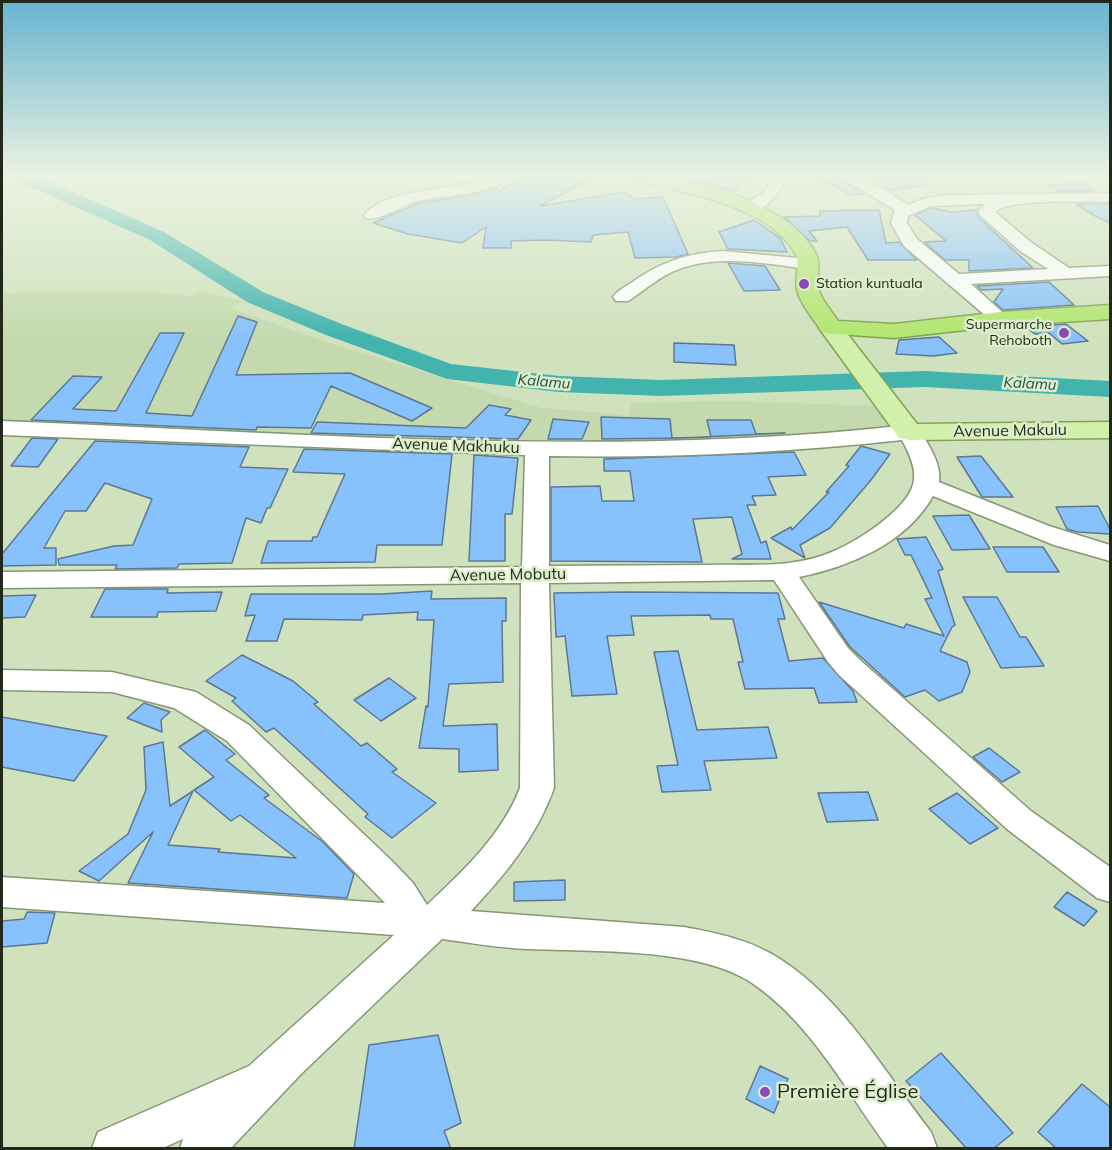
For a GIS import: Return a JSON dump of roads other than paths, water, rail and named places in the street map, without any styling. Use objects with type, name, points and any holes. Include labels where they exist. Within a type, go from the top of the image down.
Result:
[{"type":"highway","points":[[782,230],[798,243],[806,255],[809,270],[807,287],[844,334],[869,339],[894,331],[975,322],[1110,312]]},
{"type":"highway","points":[[844,334],[874,318],[975,322]]},
{"type":"main road","points":[[844,334],[909,432]]},
{"type":"main road","name":"Avenue Makulu","points":[[909,432],[1110,430]]},
{"type":"street","points":[[902,230],[910,242],[1001,320]]},
{"type":"street","points":[[1006,230],[1026,247],[1066,274]]},
{"type":"street","points":[[622,297],[671,265],[683,262],[741,258],[809,270]]},
{"type":"street","points":[[953,280],[1110,272]]},
{"type":"street","name":"Avenue Makhuku","points":[[2,428],[537,450],[644,450],[794,445],[909,432]]},
{"type":"street","points":[[909,432],[925,462],[928,475],[926,485],[972,502],[1026,527],[1110,553]]},
{"type":"street","points":[[202,1149],[264,1080],[426,921],[486,872],[532,804],[537,788],[535,575],[537,450]]},
{"type":"street","name":"Avenue Mobutu","points":[[2,580],[782,572],[832,561],[853,551],[906,516],[926,485]]},
{"type":"street","points":[[782,572],[838,655],[850,668],[1019,820],[1110,887]]},
{"type":"street","points":[[2,680],[112,682],[184,700],[207,713],[238,733],[426,921]]},
{"type":"street","points":[[2,892],[426,921],[522,933],[658,940],[741,958],[766,971],[800,1000],[838,1041],[899,1140]]},
{"type":"street","points":[[114,1149],[264,1080]]},
{"type":"waterway","name":"Kalamu","points":[[143,230],[157,236],[255,297],[335,330],[447,371],[559,384],[662,388],[924,379],[1110,389]]},
{"type":"place","name":"Station kuntuala","points":[[804,284]]},
{"type":"place","name":"Supermarche Rehoboth","points":[[1064,333]]},
{"type":"place","name":"Première Église","points":[[765,1092]]}]
